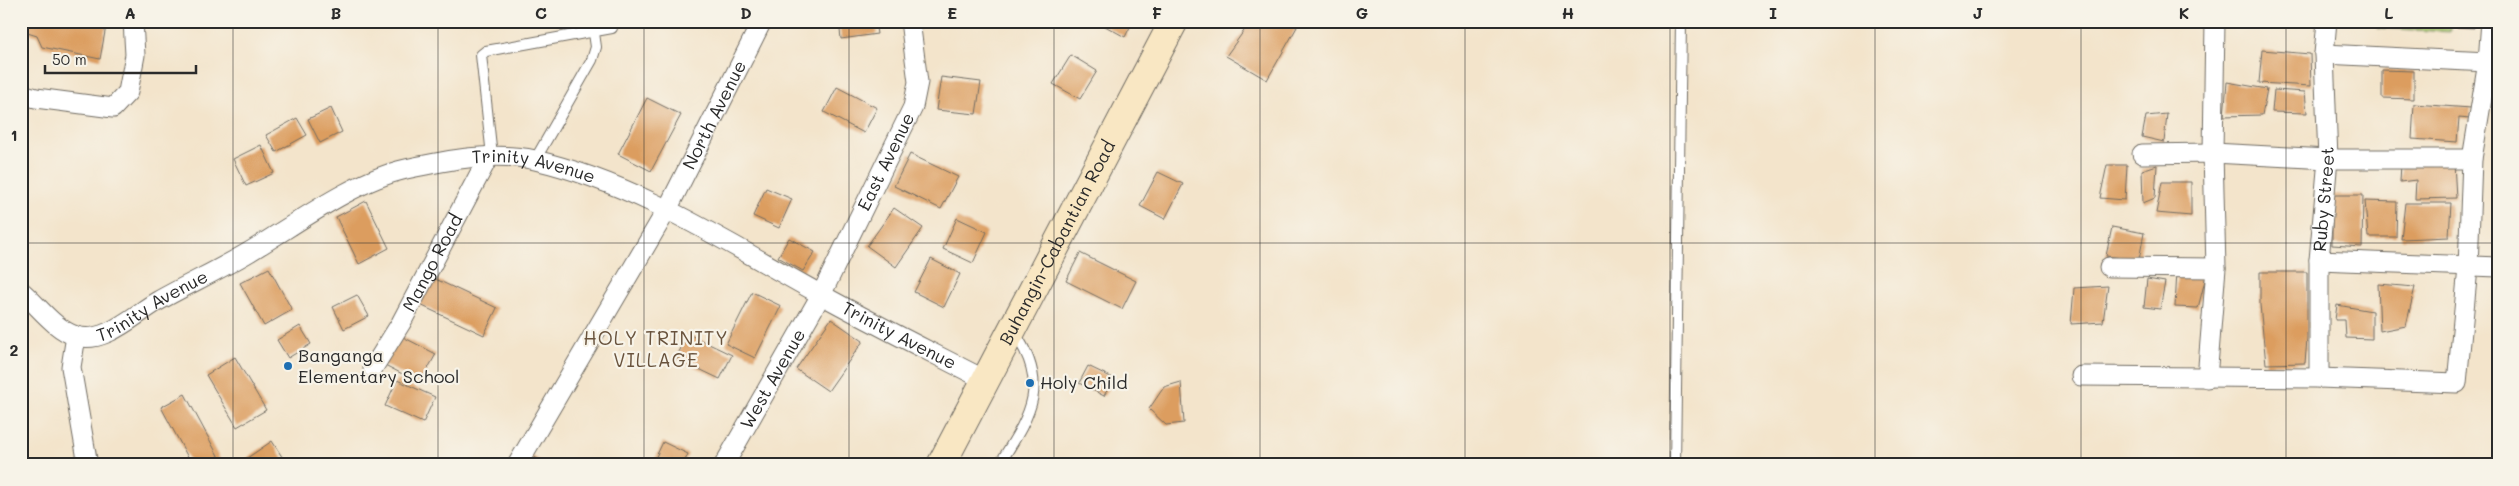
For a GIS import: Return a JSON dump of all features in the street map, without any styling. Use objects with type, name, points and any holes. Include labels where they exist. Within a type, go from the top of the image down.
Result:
[{"type":"main road","name":"Buhangin-Cabantian Road","points":[[941,465],[987,381],[1174,21]]},
{"type":"street","points":[[21,94],[94,107],[114,108],[128,92],[134,55],[133,21]]},
{"type":"street","name":"North Avenue","points":[[517,465],[668,208],[762,21]]},
{"type":"street","name":"East Avenue","points":[[821,295],[914,107],[918,82],[910,21]]},
{"type":"street","points":[[2207,378],[2216,268],[2213,153],[2215,21]]},
{"type":"street","name":"Ruby Street","points":[[2319,378],[2319,260],[2328,159],[2324,54],[2327,21]]},
{"type":"street","points":[[2081,376],[2319,378],[2457,383],[2468,268],[2472,159],[2488,62],[2492,21]]},
{"type":"street","points":[[2324,54],[2488,62]]},
{"type":"street","points":[[2142,154],[2213,153],[2328,159],[2472,159]]},
{"type":"street","name":"Trinity Avenue","points":[[76,336],[93,337],[110,330],[378,176],[416,167],[490,156],[534,160],[586,176],[668,208],[821,295],[987,381]]},
{"type":"street","name":"Mango Road","points":[[373,368],[401,323],[490,156]]},
{"type":"street","points":[[2319,260],[2468,268],[2498,267]]},
{"type":"street","points":[[2109,267],[2216,268]]},
{"type":"street","points":[[21,292],[60,327],[76,336],[71,367],[88,465]]},
{"type":"street","name":"West Avenue","points":[[724,465],[821,295]]},
{"type":"lane","points":[[1675,465],[1681,21]]},
{"type":"lane","points":[[490,156],[482,55],[486,50],[594,33],[612,28]]},
{"type":"lane","points":[[534,160],[592,60],[596,47],[594,33]]},
{"type":"lane","points":[[1000,465],[1034,401],[1034,380],[1027,352],[1013,331]]},
{"type":"green space","points":[[2378,21],[2450,21],[2450,32],[2377,28]]},
{"type":"building","points":[[21,21],[107,21],[100,59],[42,47],[37,36],[21,31]]},
{"type":"building","points":[[839,21],[875,21],[877,34],[841,39]]},
{"type":"building","points":[[927,21],[974,21],[974,23],[927,26]]},
{"type":"building","points":[[1096,21],[1133,21],[1125,37]]},
{"type":"building","points":[[1234,21],[1287,21],[1297,27],[1267,80],[1226,56],[1246,28]]},
{"type":"building","points":[[2453,21],[2475,21],[2474,28],[2453,27]]},
{"type":"building","points":[[2262,50],[2310,54],[2311,86],[2259,83]]},
{"type":"building","points":[[1071,55],[1097,71],[1080,99],[1053,84]]},
{"type":"building","points":[[2382,70],[2414,71],[2414,99],[2382,98]]},
{"type":"building","points":[[941,77],[981,82],[976,114],[936,110]]},
{"type":"building","points":[[2227,82],[2267,89],[2262,115],[2224,116]]},
{"type":"building","points":[[837,87],[877,108],[864,133],[824,112]]},
{"type":"building","points":[[2274,90],[2305,92],[2307,113],[2272,112]]},
{"type":"building","points":[[647,98],[681,115],[651,171],[618,154]]},
{"type":"building","points":[[2414,104],[2471,108],[2470,119],[2459,118],[2457,142],[2412,139]]},
{"type":"building","points":[[331,108],[342,132],[320,143],[308,119]]},
{"type":"building","points":[[2167,114],[2164,142],[2142,137],[2146,116]]},
{"type":"building","points":[[297,118],[307,135],[276,152],[266,135]]},
{"type":"building","points":[[261,145],[274,173],[246,186],[233,159]]},
{"type":"building","points":[[910,154],[958,177],[941,209],[894,186]]},
{"type":"building","points":[[2401,163],[2454,163],[2456,198],[2415,199],[2416,180],[2400,182]]},
{"type":"building","points":[[2107,165],[2127,165],[2125,200],[2100,198]]},
{"type":"building","points":[[2157,165],[2155,198],[2143,203],[2142,170]]},
{"type":"building","points":[[1158,172],[1183,184],[1165,219],[1140,206]]},
{"type":"building","points":[[2162,182],[2191,182],[2191,216],[2156,213]]},
{"type":"building","points":[[766,188],[792,199],[779,228],[753,216]]},
{"type":"building","points":[[2332,195],[2363,195],[2362,247],[2332,245]]},
{"type":"building","points":[[366,201],[389,248],[359,264],[336,217]]},
{"type":"building","points":[[2365,201],[2397,202],[2396,237],[2368,237]]},
{"type":"building","points":[[2405,203],[2451,203],[2449,237],[2401,239]]},
{"type":"building","points":[[894,208],[923,228],[896,267],[867,246]]},
{"type":"building","points":[[957,218],[987,232],[973,263],[943,249]]},
{"type":"building","points":[[2112,227],[2144,233],[2139,260],[2106,256]]},
{"type":"building","points":[[789,238],[815,252],[803,271],[778,257]]},
{"type":"building","points":[[1080,253],[1136,281],[1122,309],[1066,281]]},
{"type":"building","points":[[931,259],[960,274],[944,307],[914,292]]},
{"type":"building","points":[[269,268],[292,310],[264,326],[240,283]]},
{"type":"building","points":[[2177,271],[2206,276],[2198,308],[2175,307]]},
{"type":"building","points":[[2260,272],[2307,272],[2305,363],[2266,364],[2260,305]]},
{"type":"building","points":[[427,275],[497,308],[484,335],[414,302]]},
{"type":"building","points":[[2147,279],[2165,282],[2160,309],[2144,307]]},
{"type":"building","points":[[2378,284],[2415,287],[2406,326],[2380,331]]},
{"type":"building","points":[[2108,286],[2103,322],[2071,324],[2074,288]]},
{"type":"building","points":[[752,292],[781,306],[755,358],[726,344]]},
{"type":"building","points":[[357,295],[369,316],[344,329],[333,307]]},
{"type":"building","points":[[2337,305],[2372,311],[2372,339],[2346,338],[2345,320],[2335,320]]},
{"type":"building","points":[[831,319],[863,341],[828,391],[796,369]]},
{"type":"building","points":[[300,326],[311,344],[288,358],[277,340]]},
{"type":"building","points":[[688,334],[732,355],[720,379],[676,358]]},
{"type":"building","points":[[399,335],[436,354],[420,383],[383,364]]},
{"type":"building","points":[[235,357],[266,410],[237,427],[206,375]]},
{"type":"building","points":[[1088,366],[1113,378],[1104,396],[1079,383]]},
{"type":"building","points":[[397,380],[435,397],[423,423],[385,406]]},
{"type":"building","points":[[1181,382],[1184,423],[1166,425],[1149,409],[1164,387]]},
{"type":"building","points":[[185,394],[223,465],[192,465],[161,407]]},
{"type":"building","points":[[272,441],[286,463],[283,465],[237,465]]},
{"type":"building","points":[[663,442],[688,454],[683,465],[652,465]]},
{"type":"building","points":[[531,455],[548,465],[526,465]]},
{"type":"place","name":"Banganga Elementary School","points":[[288,366]]},
{"type":"place","name":"Holy Child","points":[[1030,383]]},
{"type":"district","name":"HOLY TRINITY VILLAGE","points":[[656,349]]}]
